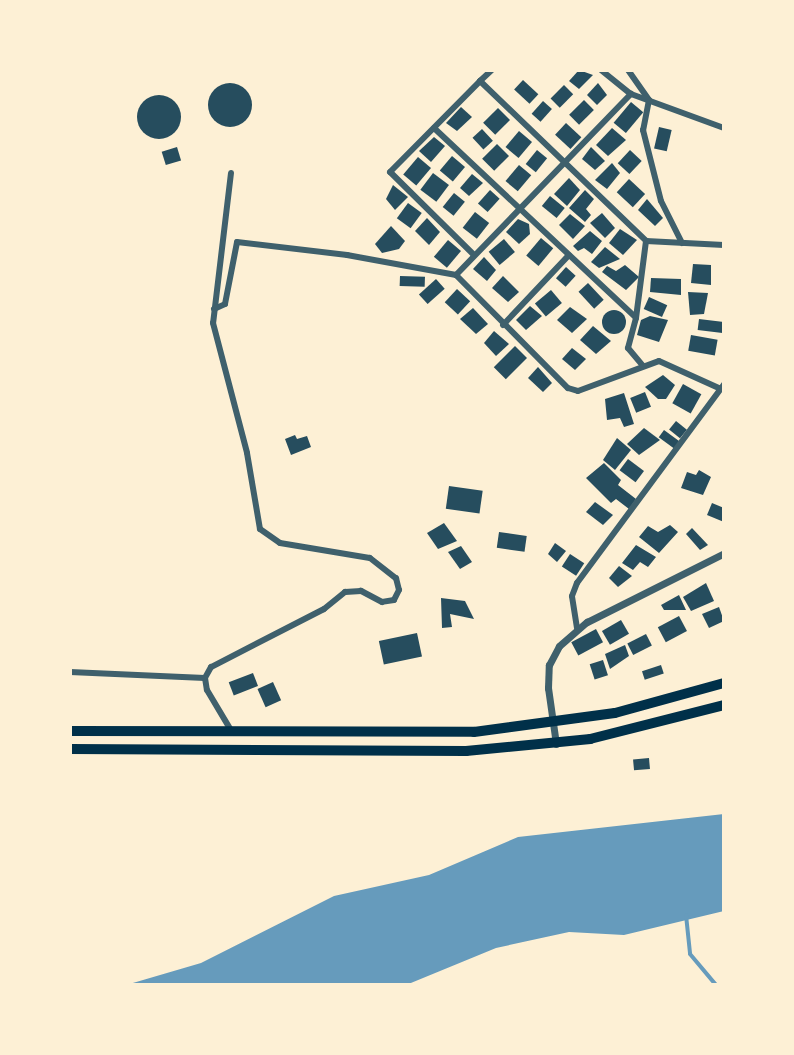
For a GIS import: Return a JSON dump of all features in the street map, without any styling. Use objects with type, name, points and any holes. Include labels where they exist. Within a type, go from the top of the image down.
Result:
[{"type":"highway","points":[[70,731],[414,735],[553,724],[724,683]]},
{"type":"highway","points":[[70,749],[383,753],[556,744],[724,705]]},
{"type":"street","points":[[474,255],[390,172],[492,70]]},
{"type":"street","points":[[601,70],[631,94],[724,128]]},
{"type":"street","points":[[628,70],[649,100],[643,130],[661,201],[682,243]]},
{"type":"street","points":[[480,81],[646,241],[724,245]]},
{"type":"street","points":[[456,275],[631,94]]},
{"type":"street","points":[[434,128],[636,318]]},
{"type":"street","points":[[205,678],[211,667],[324,609],[345,592],[361,591],[382,602],[394,600],[399,590],[396,578],[370,558],[280,543],[260,529],[214,309],[231,173]]},
{"type":"street","points":[[643,366],[628,348],[636,318],[646,241]]},
{"type":"street","points":[[214,309],[225,304],[237,242],[456,275],[568,388],[578,391],[659,361],[723,386],[577,583],[572,596],[577,628]]},
{"type":"street","points":[[503,325],[569,255]]},
{"type":"street","points":[[556,744],[549,665],[577,628],[724,553]]},
{"type":"street","points":[[70,672],[205,678]]},
{"type":"street","points":[[205,678],[234,735]]},
{"type":"water","points":[[724,814],[724,911],[624,935],[569,932],[496,948],[406,985],[126,985],[201,963],[334,896],[429,875],[518,837]]},
{"type":"building","points":[[579,70],[593,75],[579,89],[569,81]]},
{"type":"building","points":[[523,80],[538,94],[529,104],[514,90]]},
{"type":"building","points":[[230,83],[246,89],[252,105],[246,121],[230,127],[214,121],[208,105],[214,89]]},
{"type":"building","points":[[598,83],[607,95],[597,105],[587,95]]},
{"type":"building","points":[[564,85],[573,94],[560,108],[551,98]]},
{"type":"building","points":[[159,95],[175,101],[181,117],[175,133],[159,139],[143,133],[137,117],[143,101]]},
{"type":"building","points":[[584,100],[594,110],[579,125],[569,115]]},
{"type":"building","points":[[543,101],[552,109],[541,122],[532,114]]},
{"type":"building","points":[[631,102],[643,112],[626,133],[614,123]]},
{"type":"building","points":[[461,107],[472,117],[457,131],[446,123]]},
{"type":"building","points":[[498,108],[510,120],[495,135],[483,123]]},
{"type":"building","points":[[566,123],[581,137],[570,149],[555,135]]},
{"type":"building","points":[[659,127],[672,130],[667,151],[654,148]]},
{"type":"building","points":[[612,128],[626,140],[608,156],[596,145]]},
{"type":"building","points":[[482,129],[493,141],[483,150],[472,138]]},
{"type":"building","points":[[519,131],[532,142],[519,158],[506,147]]},
{"type":"building","points":[[434,137],[445,146],[431,162],[419,151]]},
{"type":"building","points":[[497,144],[509,156],[494,171],[482,159]]},
{"type":"building","points":[[177,147],[181,160],[166,165],[162,152]]},
{"type":"building","points":[[591,147],[605,161],[595,170],[582,159]]},
{"type":"building","points":[[537,150],[547,158],[536,172],[526,164]]},
{"type":"building","points":[[630,150],[642,161],[629,174],[618,163]]},
{"type":"building","points":[[452,156],[465,167],[453,181],[440,171]]},
{"type":"building","points":[[418,157],[431,168],[416,186],[403,175]]},
{"type":"building","points":[[612,163],[620,173],[607,189],[595,180]]},
{"type":"building","points":[[519,165],[531,175],[518,191],[506,181]]},
{"type":"building","points":[[433,173],[449,185],[436,202],[420,190]]},
{"type":"building","points":[[472,174],[483,183],[469,196],[460,188]]},
{"type":"building","points":[[569,178],[580,190],[567,206],[554,194]]},
{"type":"building","points":[[629,179],[645,194],[633,207],[617,192]]},
{"type":"building","points":[[393,185],[408,197],[395,210],[386,199]]},
{"type":"building","points":[[490,190],[500,199],[488,212],[478,203]]},
{"type":"building","points":[[585,190],[594,199],[586,209],[591,215],[585,222],[569,208]]},
{"type":"building","points":[[454,193],[465,202],[454,216],[443,207]]},
{"type":"building","points":[[550,196],[565,208],[557,218],[542,206]]},
{"type":"building","points":[[647,199],[663,218],[655,226],[638,210]]},
{"type":"building","points":[[408,203],[422,213],[411,228],[397,218]]},
{"type":"building","points":[[475,212],[489,223],[477,239],[463,228]]},
{"type":"building","points":[[602,213],[615,228],[605,238],[590,223]]},
{"type":"building","points":[[570,214],[585,226],[573,239],[559,225]]},
{"type":"building","points":[[427,218],[440,232],[429,245],[415,231]]},
{"type":"building","points":[[518,219],[529,224],[530,234],[519,244],[506,232]]},
{"type":"building","points":[[391,226],[405,241],[399,249],[382,253],[375,244]]},
{"type":"building","points":[[620,229],[637,240],[623,255],[609,243]]},
{"type":"building","points":[[590,231],[602,241],[592,254],[584,248],[578,251],[573,246]]},
{"type":"building","points":[[541,238],[553,248],[538,266],[526,256]]},
{"type":"building","points":[[504,239],[515,252],[500,265],[489,252]]},
{"type":"building","points":[[448,240],[461,251],[447,268],[434,257]]},
{"type":"building","points":[[605,247],[620,259],[599,268],[591,262]]},
{"type":"building","points":[[484,257],[496,270],[487,281],[473,269]]},
{"type":"building","points":[[693,264],[711,265],[711,285],[691,283]]},
{"type":"building","points":[[625,265],[639,277],[626,290],[602,272],[607,266],[616,271]]},
{"type":"building","points":[[566,267],[576,276],[566,287],[556,278]]},
{"type":"building","points":[[400,276],[425,277],[425,287],[400,286]]},
{"type":"building","points":[[503,276],[519,292],[508,302],[492,288]]},
{"type":"building","points":[[651,278],[681,279],[681,295],[650,292]]},
{"type":"building","points":[[436,279],[445,289],[428,304],[419,294]]},
{"type":"building","points":[[588,283],[604,300],[594,309],[578,292]]},
{"type":"building","points":[[457,289],[470,301],[458,314],[445,302]]},
{"type":"building","points":[[551,290],[562,303],[546,317],[535,303]]},
{"type":"building","points":[[688,292],[708,293],[704,314],[690,315]]},
{"type":"building","points":[[649,297],[667,305],[662,317],[644,309]]},
{"type":"building","points":[[530,306],[542,316],[526,330],[516,320]]},
{"type":"building","points":[[570,307],[587,319],[572,333],[557,320]]},
{"type":"building","points":[[473,308],[488,324],[476,334],[460,319]]},
{"type":"building","points":[[614,310],[623,313],[626,322],[623,331],[614,334],[605,331],[602,322],[605,313]]},
{"type":"building","points":[[650,316],[668,320],[659,342],[637,335],[641,320]]},
{"type":"building","points":[[699,319],[724,322],[722,333],[698,330]]},
{"type":"building","points":[[593,326],[611,341],[596,354],[580,340]]},
{"type":"building","points":[[494,331],[509,344],[496,356],[484,343]]},
{"type":"building","points":[[691,335],[718,340],[715,355],[688,351]]},
{"type":"building","points":[[515,346],[527,358],[506,379],[494,367]]},
{"type":"building","points":[[572,348],[586,359],[575,370],[562,359]]},
{"type":"building","points":[[538,367],[552,383],[543,392],[528,378]]},
{"type":"building","points":[[663,375],[675,385],[666,399],[658,399],[645,387]]},
{"type":"building","points":[[683,384],[701,394],[691,413],[672,403]]},
{"type":"building","points":[[645,392],[651,407],[636,413],[630,398]]},
{"type":"building","points":[[624,393],[634,424],[624,427],[620,418],[607,420],[605,399]]},
{"type":"building","points":[[676,421],[687,430],[680,438],[669,430]]},
{"type":"building","points":[[644,428],[660,440],[639,455],[627,444]]},
{"type":"building","points":[[664,430],[679,441],[674,448],[659,437]]},
{"type":"building","points":[[295,435],[297,439],[307,436],[311,447],[291,455],[285,439]]},
{"type":"building","points":[[617,438],[631,450],[615,470],[603,460]]},
{"type":"building","points":[[628,459],[644,471],[636,482],[620,470]]},
{"type":"building","points":[[604,463],[621,480],[618,485],[636,499],[629,509],[616,499],[611,503],[586,478]]},
{"type":"building","points":[[699,470],[711,477],[703,495],[681,488],[687,472],[696,475]]},
{"type":"building","points":[[449,486],[483,491],[479,514],[446,509]]},
{"type":"building","points":[[595,502],[613,515],[603,525],[586,512]]},
{"type":"building","points":[[712,503],[724,508],[724,522],[707,515]]},
{"type":"building","points":[[444,523],[457,541],[438,549],[427,533]]},
{"type":"building","points":[[670,525],[678,532],[659,553],[639,537],[648,526],[658,532]]},
{"type":"building","points":[[692,528],[708,545],[700,550],[686,534]]},
{"type":"building","points":[[499,532],[527,536],[525,552],[497,548]]},
{"type":"building","points":[[555,543],[566,551],[557,562],[548,554]]},
{"type":"building","points":[[636,545],[656,557],[648,567],[640,562],[633,570],[622,563]]},
{"type":"building","points":[[461,546],[472,562],[460,569],[448,552]]},
{"type":"building","points":[[570,554],[584,563],[576,576],[562,567]]},
{"type":"building","points":[[619,566],[632,576],[618,587],[609,578]]},
{"type":"building","points":[[706,583],[714,601],[691,611],[683,597]]},
{"type":"building","points":[[679,595],[686,610],[664,610],[661,605]]},
{"type":"building","points":[[441,598],[465,601],[474,619],[450,614],[452,627],[442,628]]},
{"type":"building","points":[[719,607],[724,621],[709,628],[702,614]]},
{"type":"building","points":[[679,616],[687,631],[666,642],[658,627]]},
{"type":"building","points":[[621,620],[629,634],[610,645],[602,631]]},
{"type":"building","points":[[596,629],[603,642],[578,655],[571,642]]},
{"type":"building","points":[[417,633],[422,656],[384,665],[379,641]]},
{"type":"building","points":[[646,634],[652,646],[633,655],[627,644]]},
{"type":"building","points":[[625,645],[629,656],[610,669],[605,654]]},
{"type":"building","points":[[603,660],[608,675],[595,680],[590,664]]},
{"type":"building","points":[[661,665],[664,674],[645,680],[642,671]]},
{"type":"building","points":[[253,673],[258,686],[234,695],[229,682]]},
{"type":"building","points":[[273,682],[281,700],[266,707],[257,689]]},
{"type":"building","points":[[649,758],[650,769],[634,770],[633,759]]},
{"type":"waterway","points":[[686,915],[690,954],[716,985]]}]
